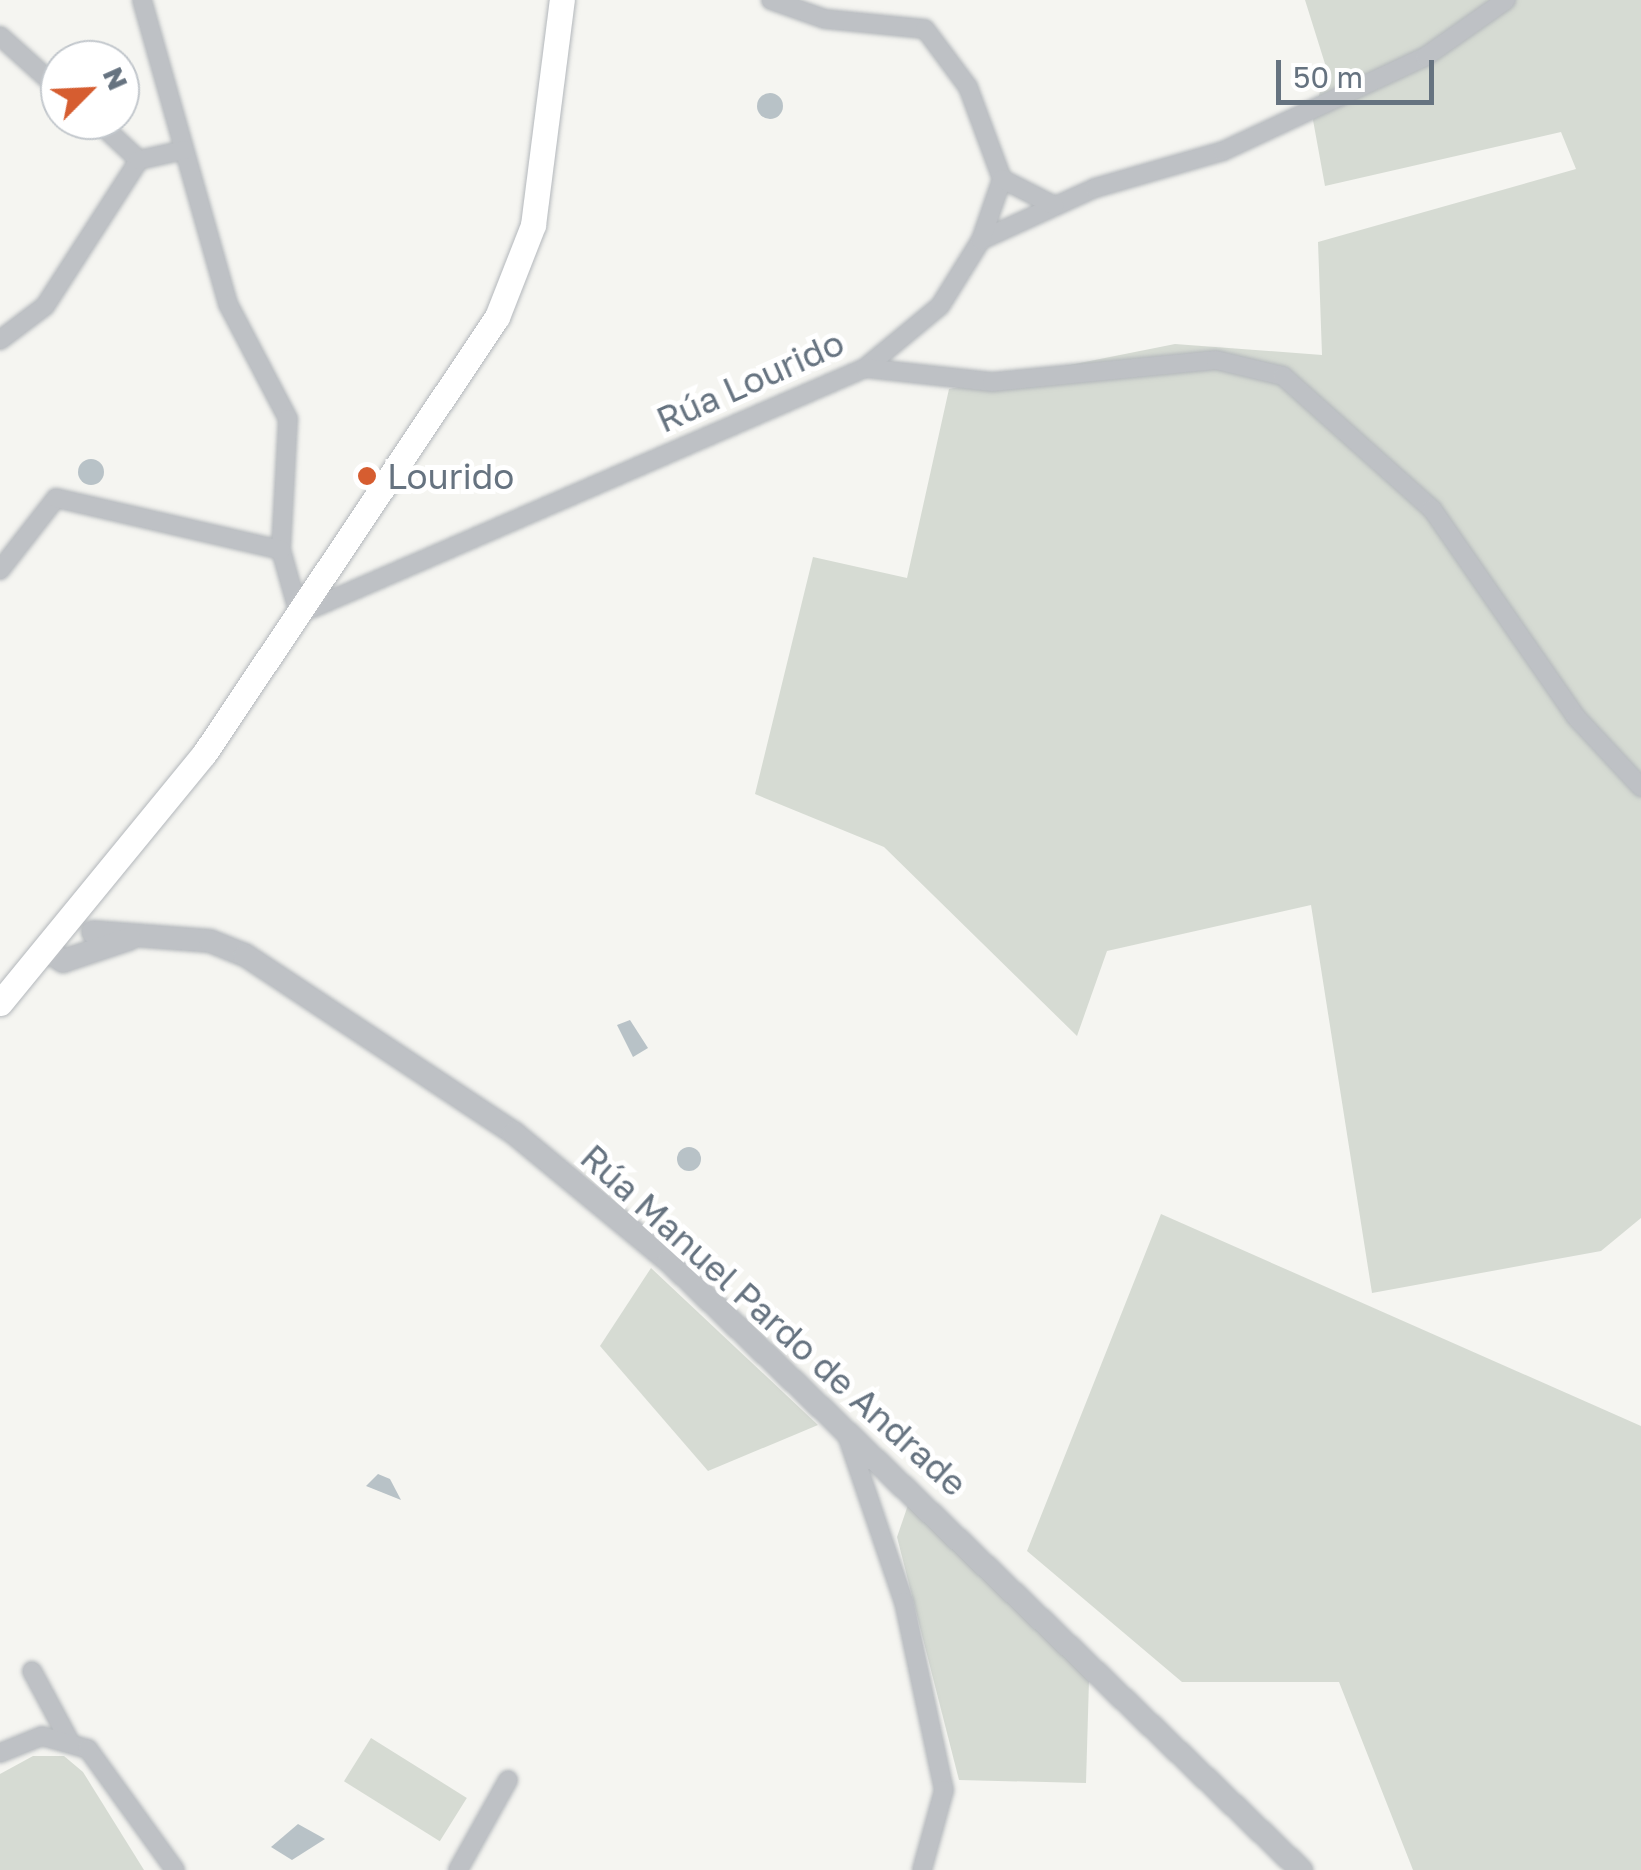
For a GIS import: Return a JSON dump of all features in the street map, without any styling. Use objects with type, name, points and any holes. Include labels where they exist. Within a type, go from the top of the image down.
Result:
[{"type":"main road","points":[[0,1004],[45,949],[84,923],[300,614],[512,290],[533,225],[562,0]]},
{"type":"street","points":[[142,0],[228,304],[288,419],[281,550],[300,614]]},
{"type":"street","points":[[772,0],[825,19],[925,30],[968,87],[1002,179],[1055,206]]},
{"type":"street","points":[[981,240],[1055,206],[1223,151],[1425,57],[1506,0]]},
{"type":"street","points":[[0,36],[40,72]]},
{"type":"street","points":[[118,140],[139,160]]},
{"type":"street","points":[[0,340],[45,306],[139,160],[184,150]]},
{"type":"street","name":"Rúa Lourido","points":[[300,614],[865,368],[940,306],[981,240],[1002,179]]},
{"type":"street","points":[[865,368],[992,382],[1216,360],[1284,376],[1432,509],[1576,717],[1641,787]]},
{"type":"street","points":[[0,570],[56,498],[281,550]]},
{"type":"street","points":[[45,949],[63,961],[82,958],[95,946],[84,923]]},
{"type":"street","name":"Rúa Manuel Pardo de Andrade","points":[[84,923],[129,939]]},
{"type":"street","name":"Rúa Manuel Pardo de Andrade","points":[[82,958],[129,939],[183,937],[245,955],[514,1133],[844,1426],[1301,1870]]},
{"type":"street","points":[[844,1426],[904,1602],[944,1790],[922,1870]]},
{"type":"street","points":[[32,1671],[68,1738]]},
{"type":"street","points":[[0,1753],[24,1740],[68,1738],[88,1749],[178,1868]]},
{"type":"street","points":[[458,1870],[508,1780]]},
{"type":"shaded area","points":[[1305,0],[1641,0],[1641,1218],[1601,1251],[1372,1293],[1311,905],[1107,951],[1077,1036],[884,847],[755,794],[813,557],[907,578],[949,389],[1175,344],[1322,355],[1318,242],[1576,169],[1561,132],[1325,186],[1313,120],[1326,67]]},
{"type":"shaded area","points":[[770,93],[779,97],[783,106],[779,115],[770,119],[761,115],[757,106],[761,97]]},
{"type":"shaded area","points":[[91,459],[100,463],[104,472],[100,481],[91,485],[82,481],[78,472],[82,463]]},
{"type":"shaded area","points":[[630,1020],[648,1048],[633,1057],[617,1025]]},
{"type":"shaded area","points":[[689,1147],[701,1159],[689,1171],[677,1159]]},
{"type":"shaded area","points":[[1161,1214],[1641,1426],[1641,1870],[1413,1870],[1339,1682],[1182,1682],[1027,1551]]},
{"type":"shaded area","points":[[651,1268],[818,1425],[708,1471],[600,1346]]},
{"type":"shaded area","points":[[378,1474],[390,1479],[401,1500],[366,1486]]},
{"type":"shaded area","points":[[908,1505],[1089,1680],[1086,1783],[959,1780],[897,1537]]},
{"type":"shaded area","points":[[371,1738],[467,1798],[440,1841],[344,1781]]},
{"type":"shaded area","points":[[33,1756],[64,1756],[83,1772],[144,1870],[0,1870],[0,1774]]},
{"type":"shaded area","points":[[298,1824],[325,1839],[292,1860],[271,1847]]},
{"type":"place","name":"Lourido","points":[[367,476]]}]
